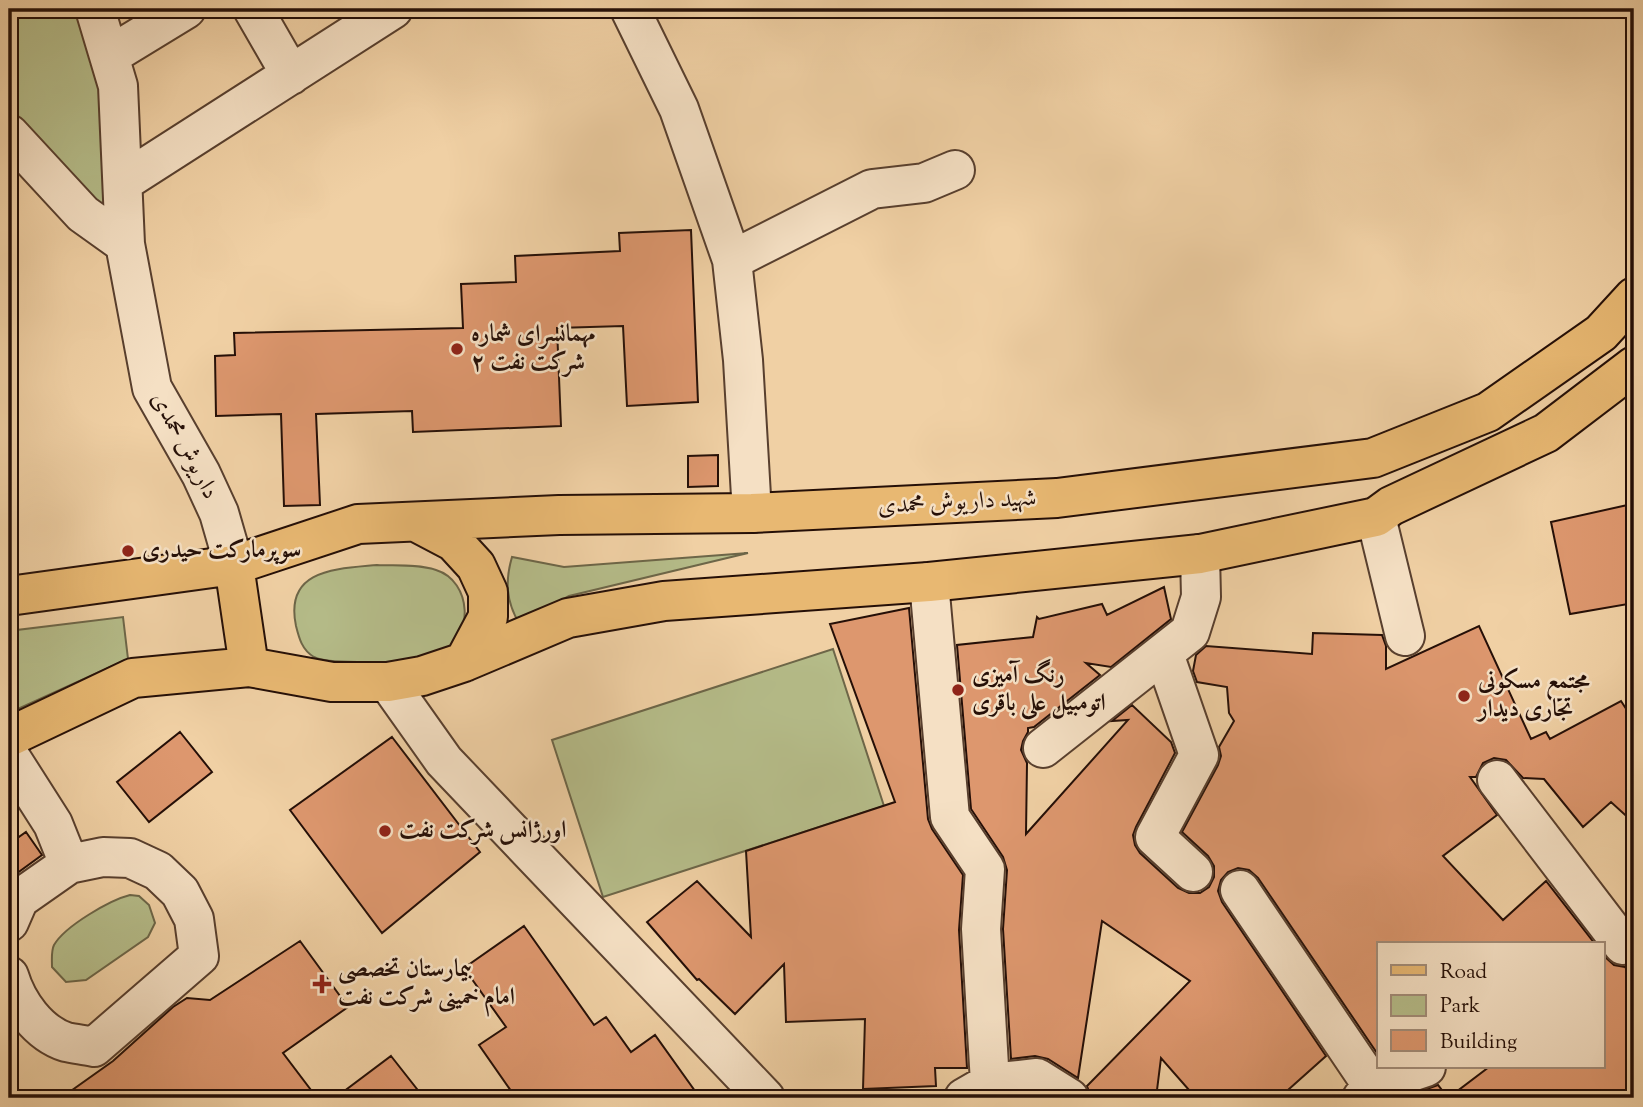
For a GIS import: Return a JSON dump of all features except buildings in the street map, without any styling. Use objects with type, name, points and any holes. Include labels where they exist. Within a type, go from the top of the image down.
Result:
[{"type":"main road","name":"شهید داریوش محمدی","points":[[9,596],[234,565],[358,524],[559,514],[752,513],[1057,498],[1373,457],[1488,412],[1601,333],[1634,297]]},
{"type":"main road","points":[[9,737],[133,678],[249,667],[332,682],[388,682],[422,676],[464,662],[568,618],[664,601],[929,582],[1200,554],[1376,517],[1391,506],[1546,433],[1634,366]]},
{"type":"main road","points":[[416,522],[454,542],[476,566],[488,592],[488,617],[464,662]]},
{"type":"main road","points":[[234,565],[249,667]]},
{"type":"street","name":"داریوش محمدی","points":[[95,9],[118,86],[125,244],[152,387],[201,474],[219,513],[234,565]]},
{"type":"street","points":[[109,56],[186,9]]},
{"type":"street","points":[[253,9],[291,75]]},
{"type":"street","points":[[123,182],[393,9]]},
{"type":"street","points":[[642,13],[732,260],[743,360],[752,513]]},
{"type":"street","points":[[9,134],[83,214],[125,244]]},
{"type":"street","points":[[732,260],[872,189],[924,183],[955,170]]},
{"type":"street","points":[[1376,517],[1405,636]]},
{"type":"street","points":[[1043,748],[1190,632],[1201,597],[1200,554]]},
{"type":"street","points":[[929,582],[950,817],[985,869],[977,1091],[1037,1079],[1069,1098]]},
{"type":"street","points":[[1164,654],[1199,755],[1155,837],[1193,872]]},
{"type":"street","points":[[388,682],[444,761],[765,1098]]},
{"type":"street","points":[[9,755],[53,824],[69,864]]},
{"type":"street","points":[[1497,780],[1620,948]]},
{"type":"street","points":[[9,976],[15,996],[36,1023],[64,1041],[94,1047],[200,956],[194,919],[180,892],[158,871],[130,858],[103,857],[69,864],[12,903]]},
{"type":"street","points":[[1240,890],[1367,1092],[1424,1068]]},
{"type":"green space","points":[[9,9],[83,9],[106,86],[111,218],[9,116]]},
{"type":"green space","points":[[748,553],[569,596],[519,623],[509,599],[508,574],[512,557],[564,567]]},
{"type":"green space","points":[[377,565],[421,567],[448,576],[457,586],[465,610],[459,635],[451,646],[440,653],[413,660],[340,662],[314,657],[304,647],[298,635],[294,607],[298,593],[306,583],[330,571]]},
{"type":"green space","points":[[123,617],[128,659],[9,713],[9,631]]},
{"type":"green space","points":[[833,649],[884,806],[603,897],[552,740]]},
{"type":"green space","points":[[130,895],[139,896],[149,905],[155,923],[148,937],[86,980],[66,982],[52,967],[54,945],[68,930],[89,915]]},
{"type":"place","name":"مهمانسرای شماره ۲ شرکت نفت","points":[[457,349]]},
{"type":"place","name":"سوپرمارکت حیدری","points":[[128,551]]},
{"type":"place","name":"رنگ آمیزی اتومبیل علی باقری","points":[[958,690]]},
{"type":"place","name":"مجتمع مسکونی تجاری دیدار","points":[[1464,696]]},
{"type":"place","name":"اورژانس شرکت نفت","points":[[385,831]]},
{"type":"place","name":"بیمارستان تخصصی امام خمینی شرکت نفت","points":[[322,984]]}]
